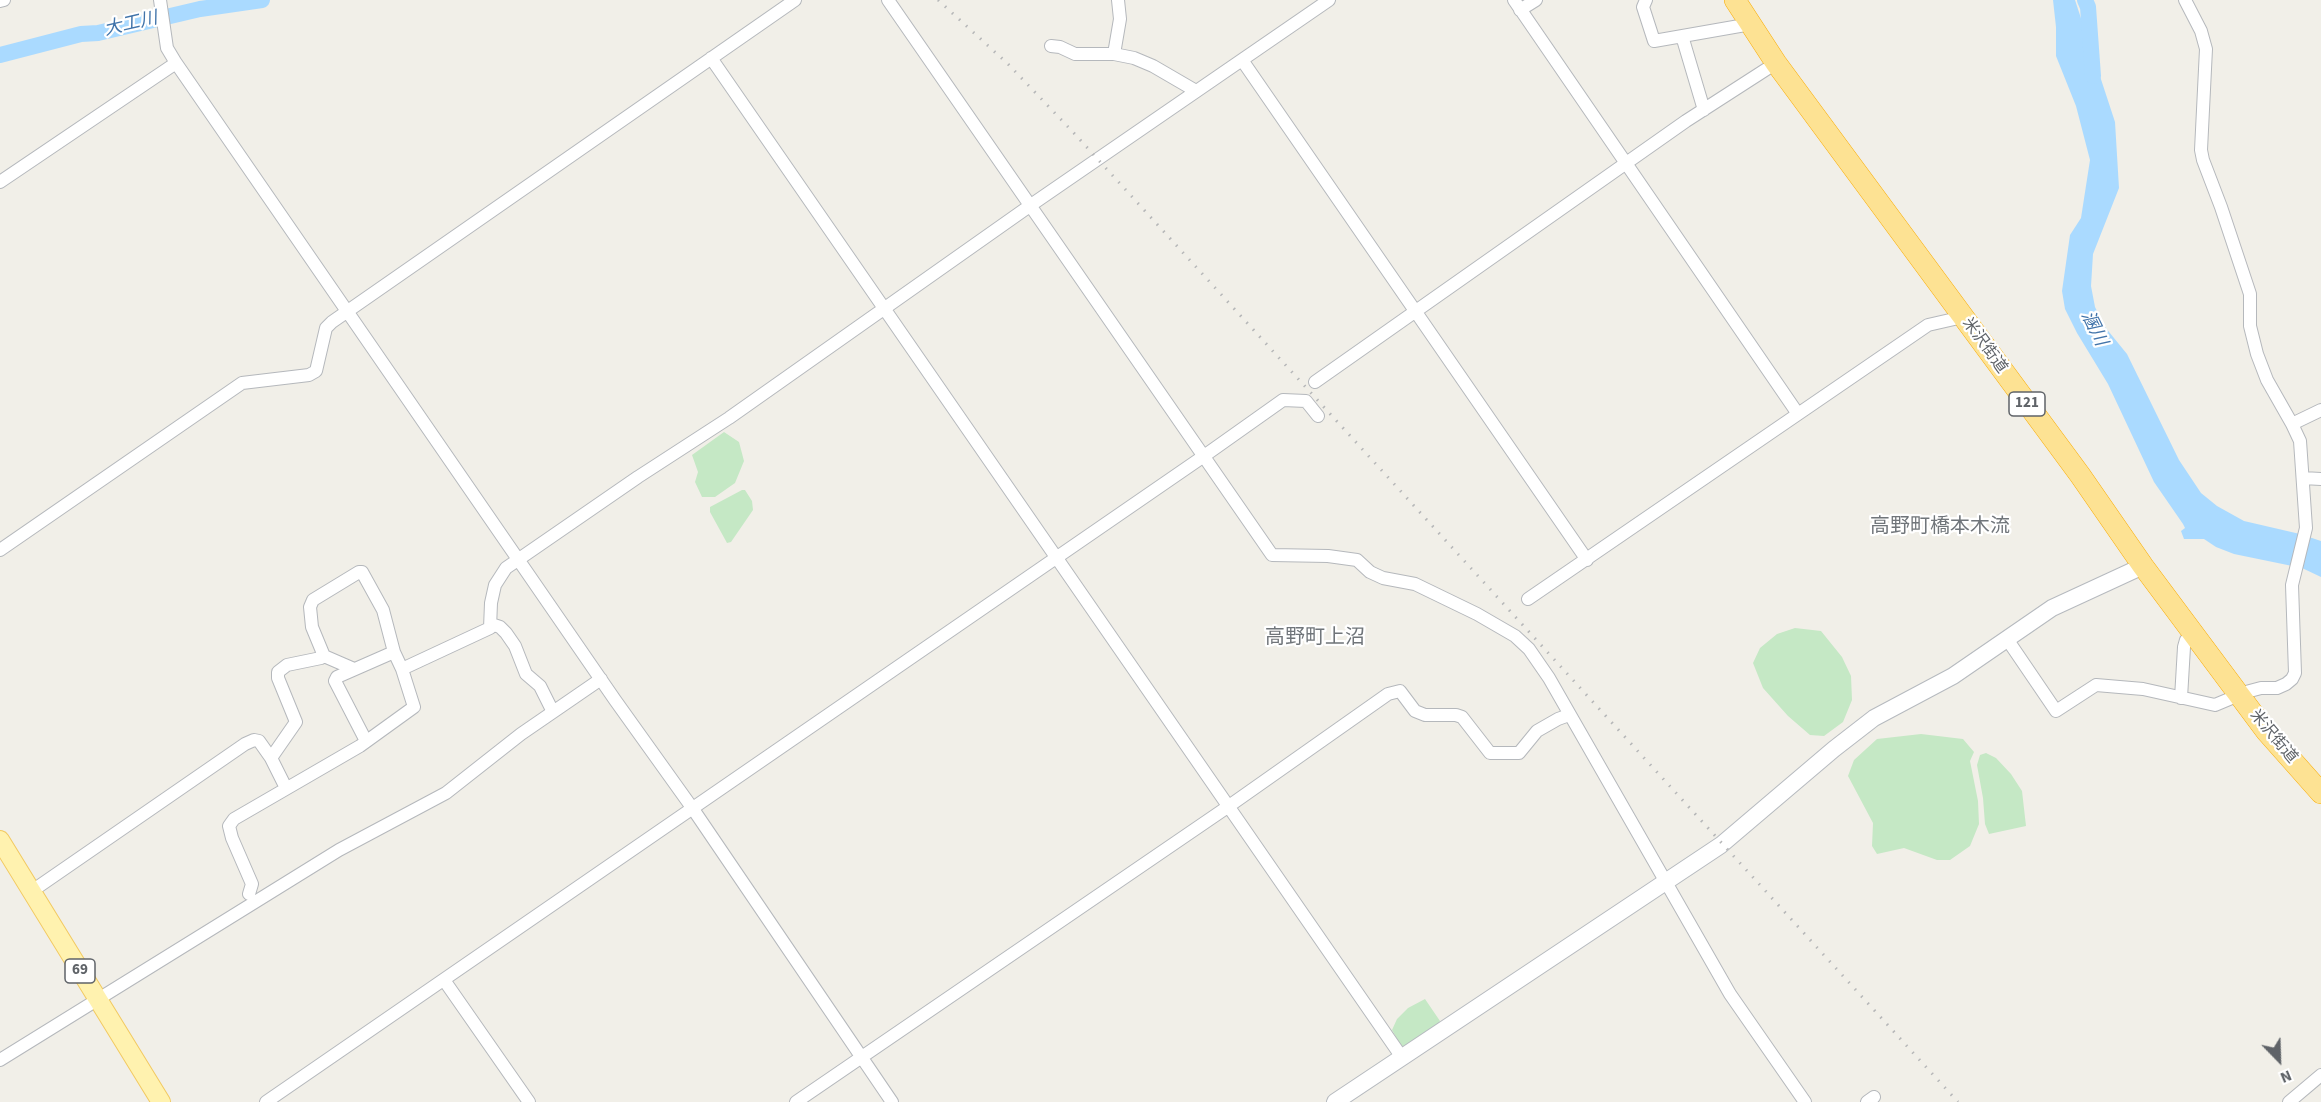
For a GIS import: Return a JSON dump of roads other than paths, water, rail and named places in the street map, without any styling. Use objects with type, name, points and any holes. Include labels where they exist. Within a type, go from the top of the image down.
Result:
[{"type":"highway","name":"米沢街道","points":[[1741,8],[1776,63],[1964,317],[2143,566],[2266,731],[2320,791]]},
{"type":"main road","name":"69","points":[[0,840],[161,1102]]},
{"type":"street","points":[[0,1],[4,0]]},
{"type":"street","points":[[0,550],[242,383],[309,375],[316,371],[326,328],[795,0]]},
{"type":"street","points":[[888,0],[1272,555],[1328,555],[1356,560],[1370,572],[1383,578],[1415,584],[1477,614],[1515,636],[1529,649],[1549,678],[1730,994],[1805,1102]]},
{"type":"street","points":[[1114,54],[1120,19],[1118,0]]},
{"type":"street","points":[[402,669],[490,628],[491,603],[495,585],[506,568],[638,477],[729,418],[885,306],[1329,0]]},
{"type":"street","points":[[1536,0],[1517,5],[1798,414]]},
{"type":"street","points":[[1646,0],[1643,6],[1654,41],[1682,36],[1741,8]]},
{"type":"street","points":[[2007,639],[2056,711],[2096,685],[2144,689],[2215,705],[2261,688],[2277,688],[2292,679],[2295,672],[2292,585],[2306,528],[2300,441],[2267,380],[2257,354],[2250,326],[2248,286],[2203,160],[2201,150],[2206,49],[2201,31],[2185,0]]},
{"type":"street","points":[[160,4],[167,48],[176,63],[601,680],[693,809],[892,1102]]},
{"type":"street","points":[[1682,36],[1704,110]]},
{"type":"street","points":[[1051,46],[1060,47],[1075,54],[1114,54],[1134,58],[1197,91]]},
{"type":"street","points":[[711,58],[885,306],[1401,1056]]},
{"type":"street","points":[[1242,60],[1587,560]]},
{"type":"street","points":[[0,182],[176,63]]},
{"type":"street","points":[[1315,382],[1704,110],[1776,63]]},
{"type":"street","points":[[1528,599],[1928,325],[1964,317]]},
{"type":"street","points":[[266,1102],[1204,456],[1283,399],[1306,401],[1318,416]]},
{"type":"street","points":[[2292,424],[2321,410]]},
{"type":"street","points":[[2303,478],[2321,479]]},
{"type":"street","points":[[1335,1102],[1721,845],[1825,756],[1874,718],[1953,676],[2052,608],[2143,566]]},
{"type":"street","points":[[249,894],[252,884],[229,826],[234,819],[366,741],[414,707],[394,652],[383,610],[362,572],[313,600],[310,607],[312,627],[324,656],[354,669]]},
{"type":"street","points":[[491,624],[500,627],[506,633],[515,646],[526,674],[540,686],[553,712]]},
{"type":"street","points":[[2181,698],[2184,647],[2192,632]]},
{"type":"street","points":[[366,741],[335,681],[337,677],[394,652]]},
{"type":"street","points":[[271,758],[296,722],[278,678],[278,672],[287,665],[324,656]]},
{"type":"street","points":[[0,1060],[339,850],[446,793],[521,734],[601,680]]},
{"type":"street","points":[[796,1102],[1229,806],[1388,694],[1400,691],[1415,711],[1425,715],[1462,717],[1490,753],[1518,753],[1537,731],[1558,718],[1569,715]]},
{"type":"street","points":[[32,891],[254,740],[259,741],[271,758],[286,788]]},
{"type":"street","points":[[444,980],[529,1102]]},
{"type":"street","points":[[2289,1102],[2321,1075]]},
{"type":"water","points":[[2053,0],[2075,0],[2115,122],[2119,188],[2093,254],[2091,286],[2095,307],[2105,327],[2127,354],[2179,460],[2201,493],[2217,506],[2244,521],[2321,541],[2321,577],[2302,568],[2234,554],[2204,539],[2184,539],[2181,531],[2185,528],[2183,524],[2154,482],[2108,384],[2065,309],[2062,291],[2070,235],[2081,218],[2090,160],[2076,106],[2056,56]]},
{"type":"waterway","name":"大工川","points":[[0,55],[81,34],[98,33],[200,9],[262,0]]},
{"type":"waterway","name":"溷川","points":[[2085,0],[2088,7],[2093,76]]},
{"type":"railway","points":[[938,0],[1008,64],[1072,131],[1958,1102]]},
{"type":"district","name":"高野町橋本木流","points":[[1940,528]]},
{"type":"district","name":"高野町上沼","points":[[1315,639]]}]
